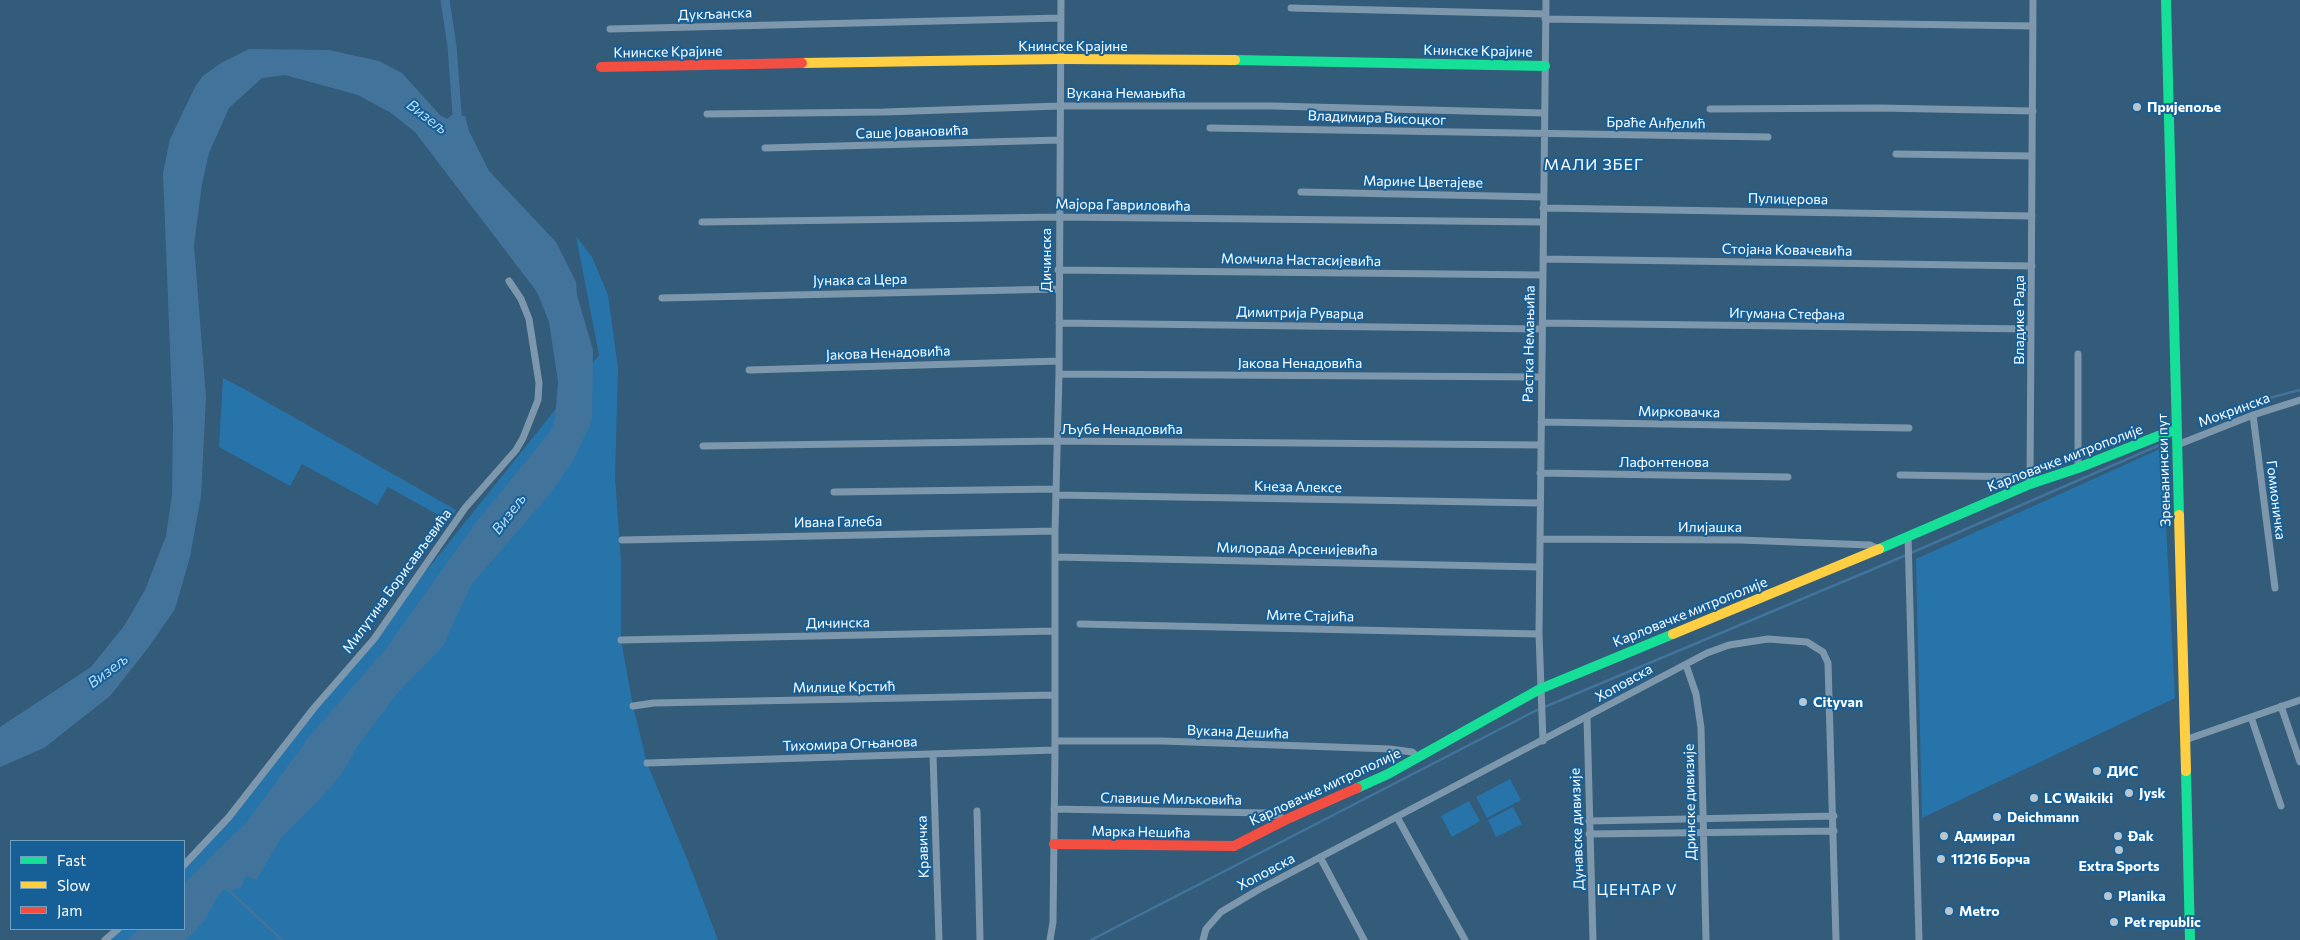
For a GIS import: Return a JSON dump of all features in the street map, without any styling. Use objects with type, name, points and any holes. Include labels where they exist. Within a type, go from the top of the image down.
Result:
[{"type":"street","name":"Дичинска","points":[[1050,939],[1053,922],[1054,844],[1055,531],[1059,374],[1058,217],[1061,0]]},
{"type":"street","name":"Растка Немањића","points":[[1543,741],[1538,634],[1546,0]]},
{"type":"street","name":"Владике Рада","points":[[2030,481],[2033,0]]},
{"type":"street","name":"Зрењанински пут","points":[[2166,0],[2190,940]]},
{"type":"street","points":[[1291,8],[1546,16],[2033,26]]},
{"type":"street","name":"Дукљанска","points":[[610,29],[1060,18]]},
{"type":"street","name":"Книнске Крајине","points":[[601,67],[1059,58],[1545,66]]},
{"type":"street","name":"Вукана Немањића","points":[[707,114],[884,112],[1060,106],[1273,106],[1544,113]]},
{"type":"street","points":[[1710,109],[1880,108],[2033,111]]},
{"type":"street","name":"Владимира Висоцког","points":[[1210,128],[1544,134]]},
{"type":"street","name":"Браће Анђелић","points":[[1544,134],[1768,138]]},
{"type":"street","name":"Саше Јовановића","points":[[765,148],[1060,140]]},
{"type":"street","points":[[1896,154],[2032,156]]},
{"type":"street","name":"Марине Цветајеве","points":[[1301,192],[1544,197]]},
{"type":"street","name":"Пулицерова","points":[[1543,208],[2032,216]]},
{"type":"street","name":"Мајора Гавриловића","points":[[702,222],[1058,217],[1543,222]]},
{"type":"street","name":"Стојана Ковачевића","points":[[1543,260],[2032,266]]},
{"type":"street","name":"Момчила Настасијевића","points":[[1058,270],[1542,276]]},
{"type":"street","name":"Милутина Борисављевића","points":[[185,864],[229,818],[314,708],[374,639],[465,508],[516,450],[523,438],[534,414],[538,400],[539,383],[529,319],[521,299],[509,281]]},
{"type":"street","name":"Јунака са Цера","points":[[662,298],[1058,289]]},
{"type":"street","name":"Димитрија Руварца","points":[[1059,323],[1542,326]]},
{"type":"street","name":"Игумана Стефана","points":[[1542,326],[2031,329]]},
{"type":"street","points":[[2078,354],[2078,468]]},
{"type":"street","name":"Јакова Ненадовића","points":[[749,370],[1059,361]]},
{"type":"street","name":"Јакова Ненадовића","points":[[1059,374],[1542,377]]},
{"type":"street","name":"Мокринска","points":[[2177,445],[2253,415],[2300,400]]},
{"type":"street","name":"Гомионичка","points":[[2253,415],[2275,588]]},
{"type":"street","name":"Мирковачка","points":[[1541,422],[1909,428]]},
{"type":"street","name":"Карловачке митрополије","points":[[1227,847],[1234,846],[1285,820],[1388,774],[1540,689],[1878,549],[2030,481],[2078,468],[2176,428]]},
{"type":"street","name":"Љубе Ненадовића","points":[[702,446],[1057,441],[1541,444]]},
{"type":"street","name":"Лафонтенова","points":[[1540,474],[1788,476]]},
{"type":"street","points":[[1900,475],[2030,481]]},
{"type":"street","points":[[834,492],[1056,492]]},
{"type":"street","name":"Кнеза Алексе","points":[[1056,492],[1540,503]]},
{"type":"street","name":"Ивана Галеба","points":[[622,540],[1055,531]]},
{"type":"street","points":[[1908,536],[1918,940]]},
{"type":"street","name":"Илијашка","points":[[1540,539],[1740,540],[1872,545],[1878,549]]},
{"type":"street","name":"Милорада Арсенијевића","points":[[1055,558],[1539,567]]},
{"type":"street","name":"Мите Стајића","points":[[1080,624],[1538,634]]},
{"type":"street","name":"Дичинска","points":[[621,640],[1055,631]]},
{"type":"street","name":"Хоповска","points":[[1202,940],[1206,929],[1226,908],[1320,857],[1587,718],[1707,653],[1729,645],[1768,640],[1808,642],[1823,652],[1828,663],[1830,674],[1836,940]]},
{"type":"street","name":"Дринске дивизије","points":[[1686,665],[1700,711],[1706,940]]},
{"type":"street","name":"Милице Крстић","points":[[633,706],[654,703],[1055,695]]},
{"type":"street","points":[[2185,740],[2300,700]]},
{"type":"street","points":[[2281,706],[2300,762]]},
{"type":"street","points":[[2251,717],[2281,806]]},
{"type":"street","name":"Дунавске дивизије","points":[[1587,718],[1593,940]]},
{"type":"street","name":"Вукана Дешића","points":[[1055,741],[1162,741],[1390,749],[1412,752],[1418,757]]},
{"type":"street","name":"Тихомира Огњанова","points":[[647,763],[1055,750]]},
{"type":"street","name":"Кравичка","points":[[933,754],[939,940]]},
{"type":"street","name":"Славише Миљковића","points":[[1054,809],[1265,814],[1279,816],[1285,820]]},
{"type":"street","points":[[978,811],[980,940]]},
{"type":"street","points":[[1589,821],[1834,816]]},
{"type":"street","points":[[1397,817],[1465,940]]},
{"type":"street","points":[[1589,834],[1834,831]]},
{"type":"street","name":"Марка Нешића","points":[[1054,844],[1227,847]]},
{"type":"street","points":[[1320,857],[1364,940]]},
{"type":"street","points":[[105,940],[117,930]]},
{"type":"shaded area","points":[[576,236],[592,257],[608,295],[618,368],[615,477],[621,560],[621,640],[633,706],[647,763],[688,861],[718,940],[105,940],[117,930],[185,930],[185,864],[229,817],[599,355]]},
{"type":"shaded area","points":[[223,378],[456,510],[449,521],[388,487],[377,505],[302,464],[290,486],[219,447]]},
{"type":"shaded area","points":[[2162,448],[2175,698],[1922,818],[1916,559]]},
{"type":"shaded area","points":[[1510,779],[1521,800],[1487,818],[1476,797]]},
{"type":"shaded area","points":[[1469,801],[1480,821],[1452,837],[1441,816]]},
{"type":"shaded area","points":[[1513,807],[1522,824],[1496,837],[1488,820]]},
{"type":"water","name":"Визељ","points":[[249,49],[329,50],[379,61],[402,73],[440,115],[447,119],[452,115],[465,116],[469,131],[489,171],[556,242],[576,282],[577,295],[593,350],[592,421],[571,464],[548,496],[471,585],[443,646],[400,690],[358,745],[343,772],[322,797],[282,837],[256,880],[247,876],[242,887],[224,890],[218,896],[204,921],[186,940],[127,940],[138,930],[185,930],[185,883],[248,821],[309,737],[385,650],[474,525],[550,432],[555,420],[558,382],[549,322],[537,292],[415,132],[391,113],[358,95],[285,75],[262,78],[229,108],[209,153],[202,184],[194,245],[206,397],[201,496],[190,557],[175,609],[148,648],[110,696],[44,748],[0,767],[0,727],[91,667],[124,626],[145,590],[166,536],[172,495],[173,424],[163,173],[170,139],[196,85],[203,76],[221,63]]},
{"type":"waterway","name":"Визељ","points":[[445,0],[452,46],[458,127]]},
{"type":"waterway","points":[[2230,414],[2273,397],[2300,390]]},
{"type":"waterway","points":[[1091,940],[1535,711],[1890,562],[2162,444]]},
{"type":"waterway","points":[[227,889],[282,940]]},
{"type":"traffic: fast","points":[[2166,0],[2179,515]]},
{"type":"traffic: fast","points":[[1235,60],[1545,66]]},
{"type":"traffic: fast","points":[[1879,549],[2030,484],[2078,468],[2176,429]]},
{"type":"traffic: fast","points":[[1357,788],[1388,774],[1540,689],[1673,634]]},
{"type":"traffic: fast","points":[[2186,771],[2190,940]]},
{"type":"traffic: slow","points":[[802,63],[1059,59],[1235,60]]},
{"type":"traffic: slow","points":[[2179,515],[2186,771]]},
{"type":"traffic: slow","points":[[1673,634],[1879,549]]},
{"type":"traffic: jam","points":[[601,67],[802,63]]},
{"type":"traffic: jam","points":[[1054,844],[1234,846],[1285,820],[1357,788]]},
{"type":"place","name":"Пријепоље","points":[[2137,107]]},
{"type":"place","name":"Cityvan","points":[[1803,702]]},
{"type":"place","name":"ДИС","points":[[2097,771]]},
{"type":"place","name":"Jysk","points":[[2129,793]]},
{"type":"place","name":"LC Waikiki","points":[[2034,798]]},
{"type":"place","name":"Deichmann","points":[[1997,817]]},
{"type":"place","name":"Адмирал","points":[[1944,836]]},
{"type":"place","name":"Đak","points":[[2118,836]]},
{"type":"place","name":"Extra Sports","points":[[2119,850]]},
{"type":"place","name":"11216 Борча","points":[[1941,859]]},
{"type":"place","name":"Planika","points":[[2108,896]]},
{"type":"place","name":"Metro","points":[[1949,911]]},
{"type":"place","name":"Pet republic","points":[[2114,922]]},
{"type":"district","name":"МАЛИ ЗБЕГ","points":[[1594,165]]},
{"type":"district","name":"ЦЕНТАР V","points":[[1637,890]]}]
